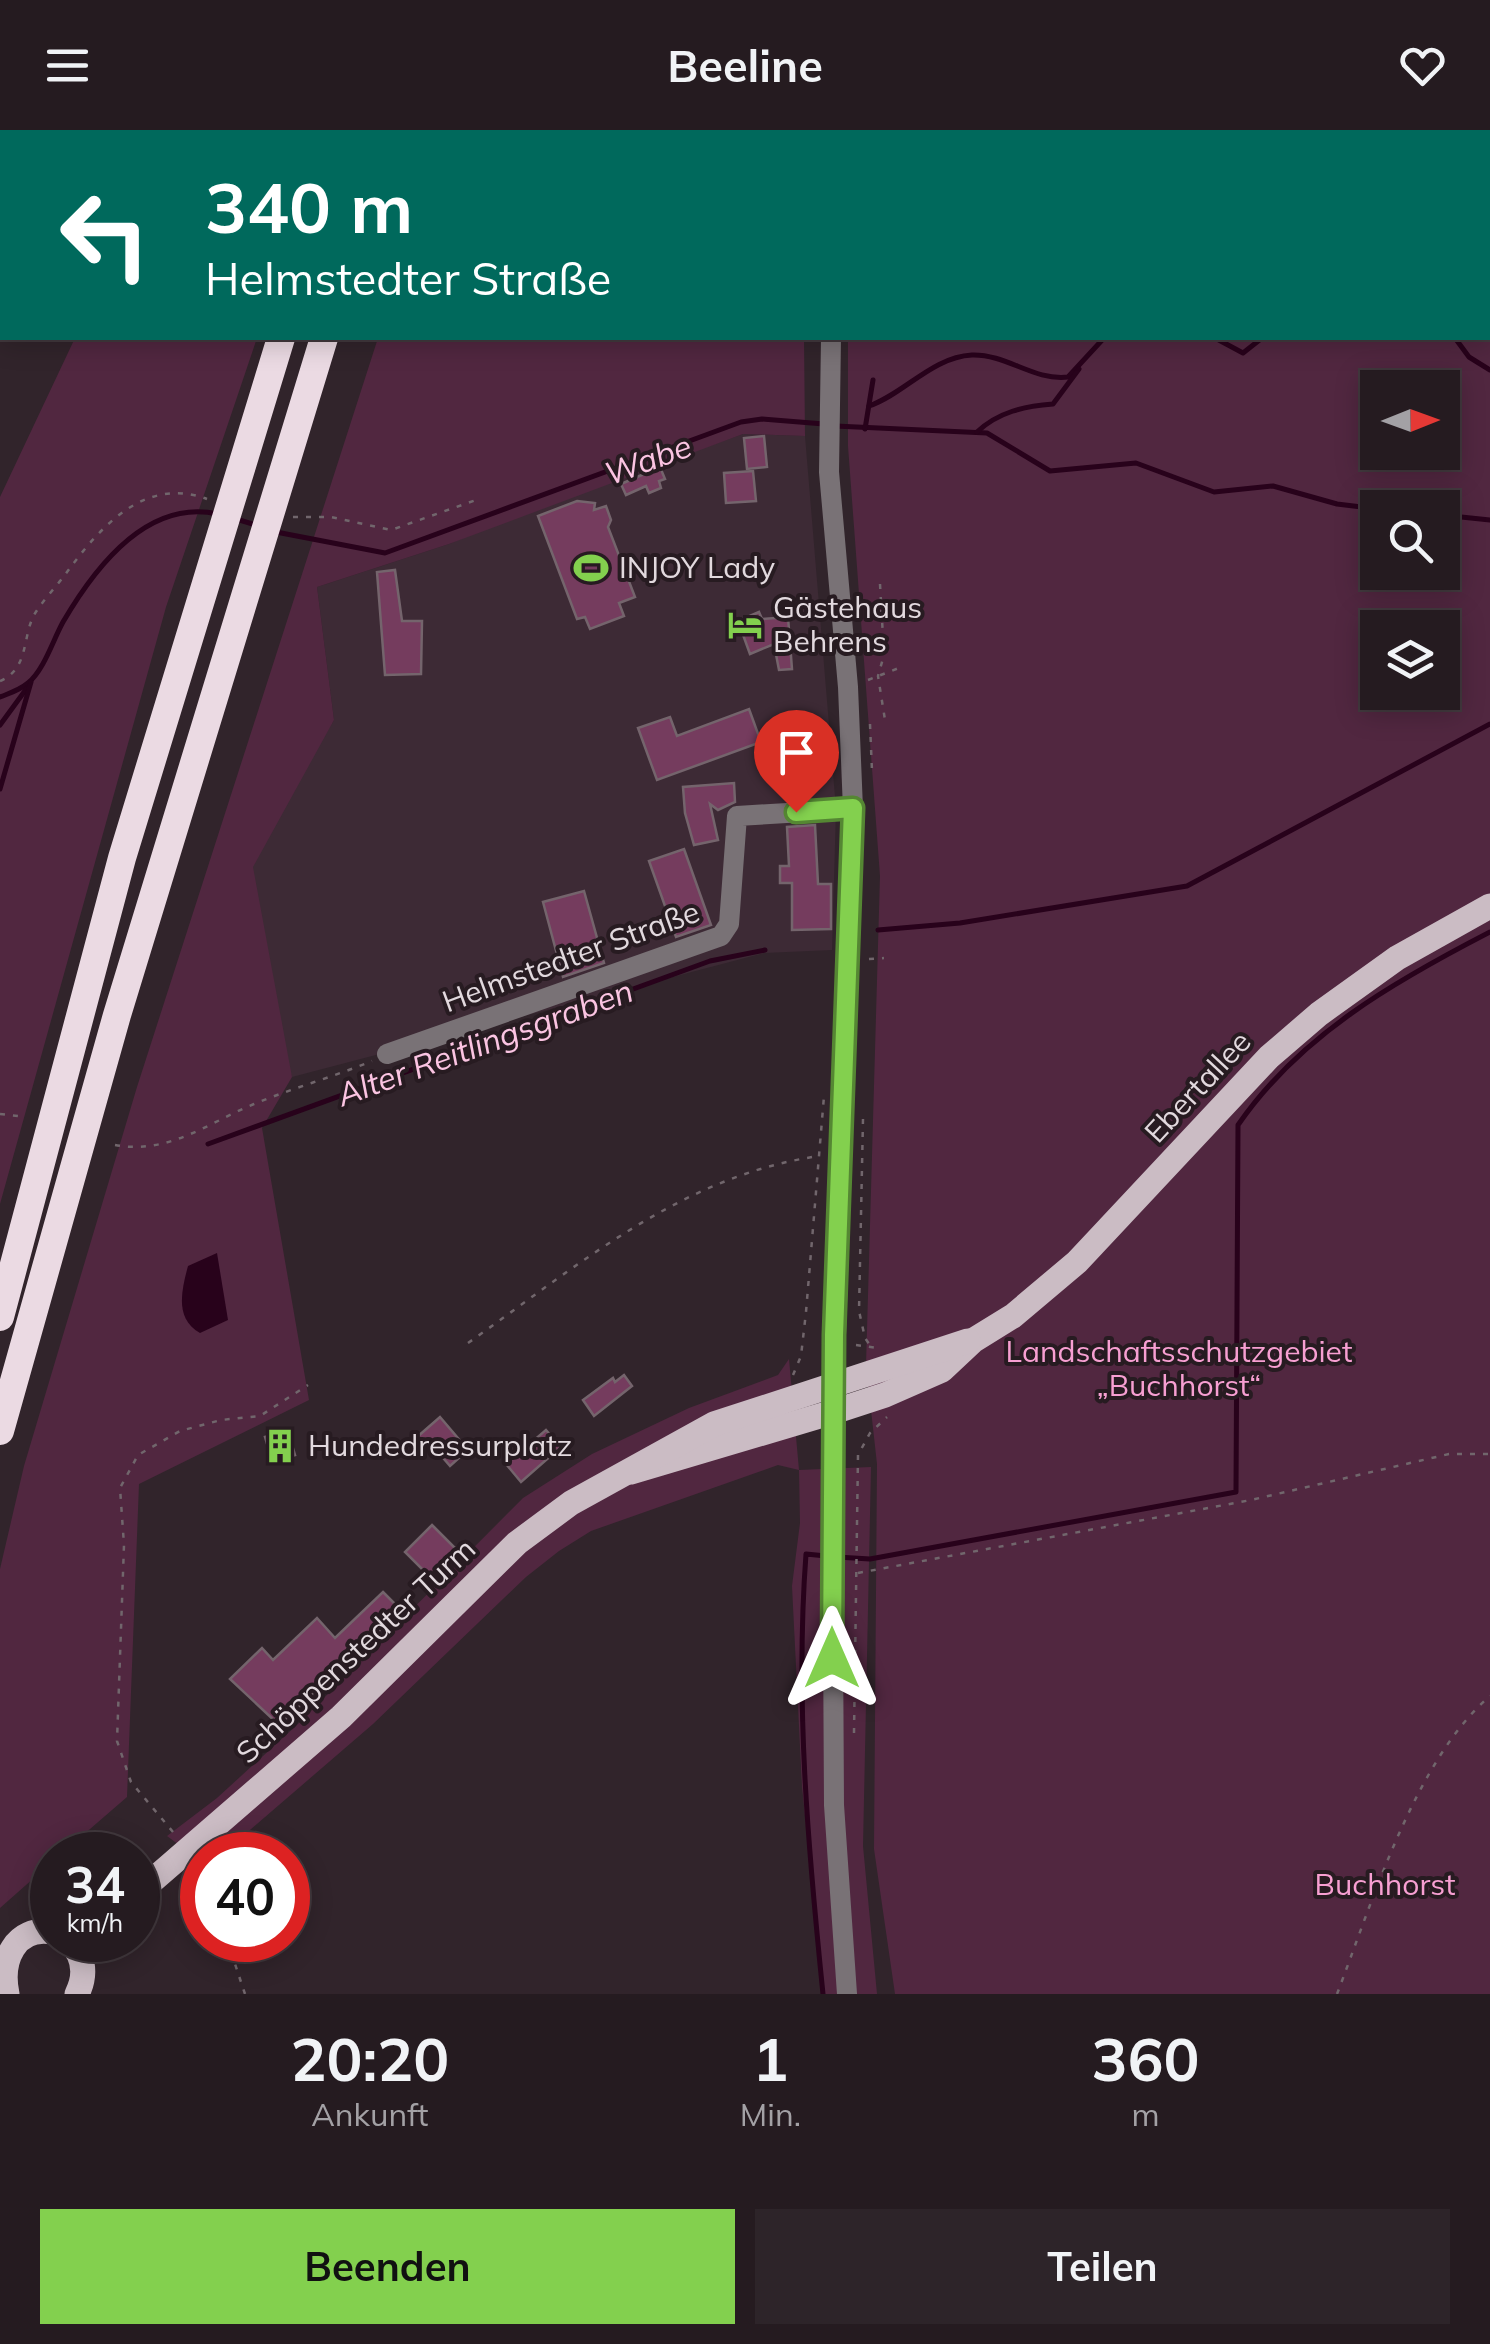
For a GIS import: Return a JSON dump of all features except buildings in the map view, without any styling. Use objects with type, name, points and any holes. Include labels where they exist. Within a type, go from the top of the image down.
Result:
[{"type":"highway","points":[[0,1317],[117,877],[178,666],[280,340]]},
{"type":"highway","points":[[0,1431],[117,1015],[323,340]]},
{"type":"main road","name":"Ebertallee","points":[[833,1412],[1013,1316],[1110,1231],[1236,1092],[1319,1014],[1397,958],[1490,906]]},
{"type":"main road","name":"Ebertallee","points":[[834,1382],[881,1383]]},
{"type":"main road","name":"Schöppenstedter Turm","points":[[210,1832],[341,1717],[517,1542],[571,1502],[714,1424],[834,1382]]},
{"type":"main road","name":"Schöppenstedter Turm","points":[[631,1472],[833,1412]]},
{"type":"main road","name":"Schöppenstedter Turm","points":[[160,1875],[180,1858]]},
{"type":"main road","points":[[6,1994],[0,1971],[6,1952],[30,1933]]},
{"type":"main road","points":[[77,1994],[84,1972],[79,1962]]},
{"type":"street","points":[[830,340],[829,472],[848,687],[853,808],[833,1412],[832,1576],[834,1805],[848,1994]]},
{"type":"street","name":"Helmstedter Straße","points":[[387,1054],[721,936],[729,924],[737,816],[853,808]]},
{"type":"path","points":[[880,584],[884,656],[878,676],[885,720]]},
{"type":"path","points":[[878,676],[904,666]]},
{"type":"path","points":[[0,681],[7,679]]},
{"type":"path","points":[[115,1146],[143,1149],[164,1145],[251,1105],[387,1054]]},
{"type":"path","points":[[801,1356],[824,1093]]},
{"type":"path","points":[[0,1114],[18,1116]]},
{"type":"path","points":[[468,1343],[656,1211],[770,1163],[820,1155]]},
{"type":"path","points":[[854,1743],[858,1455],[870,1433],[890,1415],[871,1345]]},
{"type":"path","points":[[180,1841],[132,1782],[117,1740],[124,1546],[120,1488],[138,1456],[180,1431],[220,1420],[260,1416],[308,1385]]},
{"type":"path","points":[[832,1576],[1252,1500],[1449,1454],[1490,1454]]},
{"type":"path","points":[[1337,1994],[1403,1822],[1467,1716],[1490,1696]]},
{"type":"path","points":[[234,1962],[245,1994]]},
{"type":"shaded area","points":[[743,434],[805,436],[836,809],[832,950],[764,953],[292,1077],[265,996],[236,881],[334,720],[317,587],[449,544],[534,508]]},
{"type":"shaded area","points":[[217,1253],[228,1320],[200,1333],[183,1313],[183,1285],[188,1266]]},
{"type":"green space","points":[[74,340],[256,340],[166,607],[0,1204],[0,497]]},
{"type":"green space","points":[[377,340],[804,340],[805,436],[743,434],[449,544],[317,587],[334,720],[253,867],[292,1077],[262,1128],[309,1400],[139,1484],[127,1797],[87,1832],[30,1832],[30,1881],[0,1908],[0,1569],[24,1466],[137,1087]]},
{"type":"green space","name":"Landschaftsschutzgebiet „Buchhorst“","points":[[848,340],[1490,340],[1490,1994],[895,1994],[874,1849],[877,1464],[866,1365],[880,876],[848,446]]},
{"type":"green space","points":[[789,1359],[799,1470],[778,1465],[591,1531],[526,1577],[373,1724],[248,1832],[180,1832],[180,1846],[167,1836],[217,1798],[299,1723],[523,1498],[592,1454],[689,1408],[778,1375]]},
{"type":"green space","points":[[871,1467],[863,1846],[877,1994],[823,1994],[802,1786],[792,1586],[800,1523],[799,1470]]},
{"type":"waterway","points":[[869,406],[958,357],[985,356],[1043,375],[1068,377],[1102,340]]},
{"type":"waterway","points":[[1219,340],[1243,353],[1259,340]]},
{"type":"waterway","points":[[1456,340],[1469,357],[1490,370]]},
{"type":"waterway","points":[[977,432],[1012,411],[1053,404],[1079,369]]},
{"type":"waterway","points":[[865,429],[873,380]]},
{"type":"waterway","name":"Wabe","points":[[276,532],[385,553],[741,422],[762,419],[824,424]]},
{"type":"waterway","name":"Wabe","points":[[835,426],[987,433],[1050,471],[1136,463],[1214,492],[1273,486],[1360,507]]},
{"type":"waterway","name":"Wabe","points":[[0,697],[22,688],[34,677],[76,601],[107,559],[126,541],[168,516],[192,512],[218,514]]},
{"type":"waterway","name":"Wabe","points":[[1460,517],[1490,520]]},
{"type":"waterway","name":"Wabe","points":[[233,518],[256,525]]},
{"type":"waterway","points":[[0,789],[31,682]]},
{"type":"waterway","points":[[0,725],[27,688]]},
{"type":"waterway","name":"Alter Reitlingsgraben","points":[[878,930],[960,923],[1187,886],[1490,724]]},
{"type":"waterway","points":[[837,1557],[870,1559],[1236,1492],[1238,1125],[1290,1064],[1320,1037],[1385,991],[1490,932]]},
{"type":"waterway","name":"Alter Reitlingsgraben","points":[[208,1144],[710,961],[765,950]]},
{"type":"waterway","points":[[823,1994],[808,1829],[802,1664],[806,1554],[826,1556]]},
{"type":"place","name":"INJOY Lady","points":[[591,568]]},
{"type":"place","name":"Gästehaus Behrens","points":[[745,625]]},
{"type":"place","name":"Hundedressurplatz","points":[[280,1446]]},
{"type":"route","points":[[796,812],[853,808],[834,1335],[832,1658]]},
{"type":"park label","name":"Buchhorst","points":[[1385,1885]]}]
